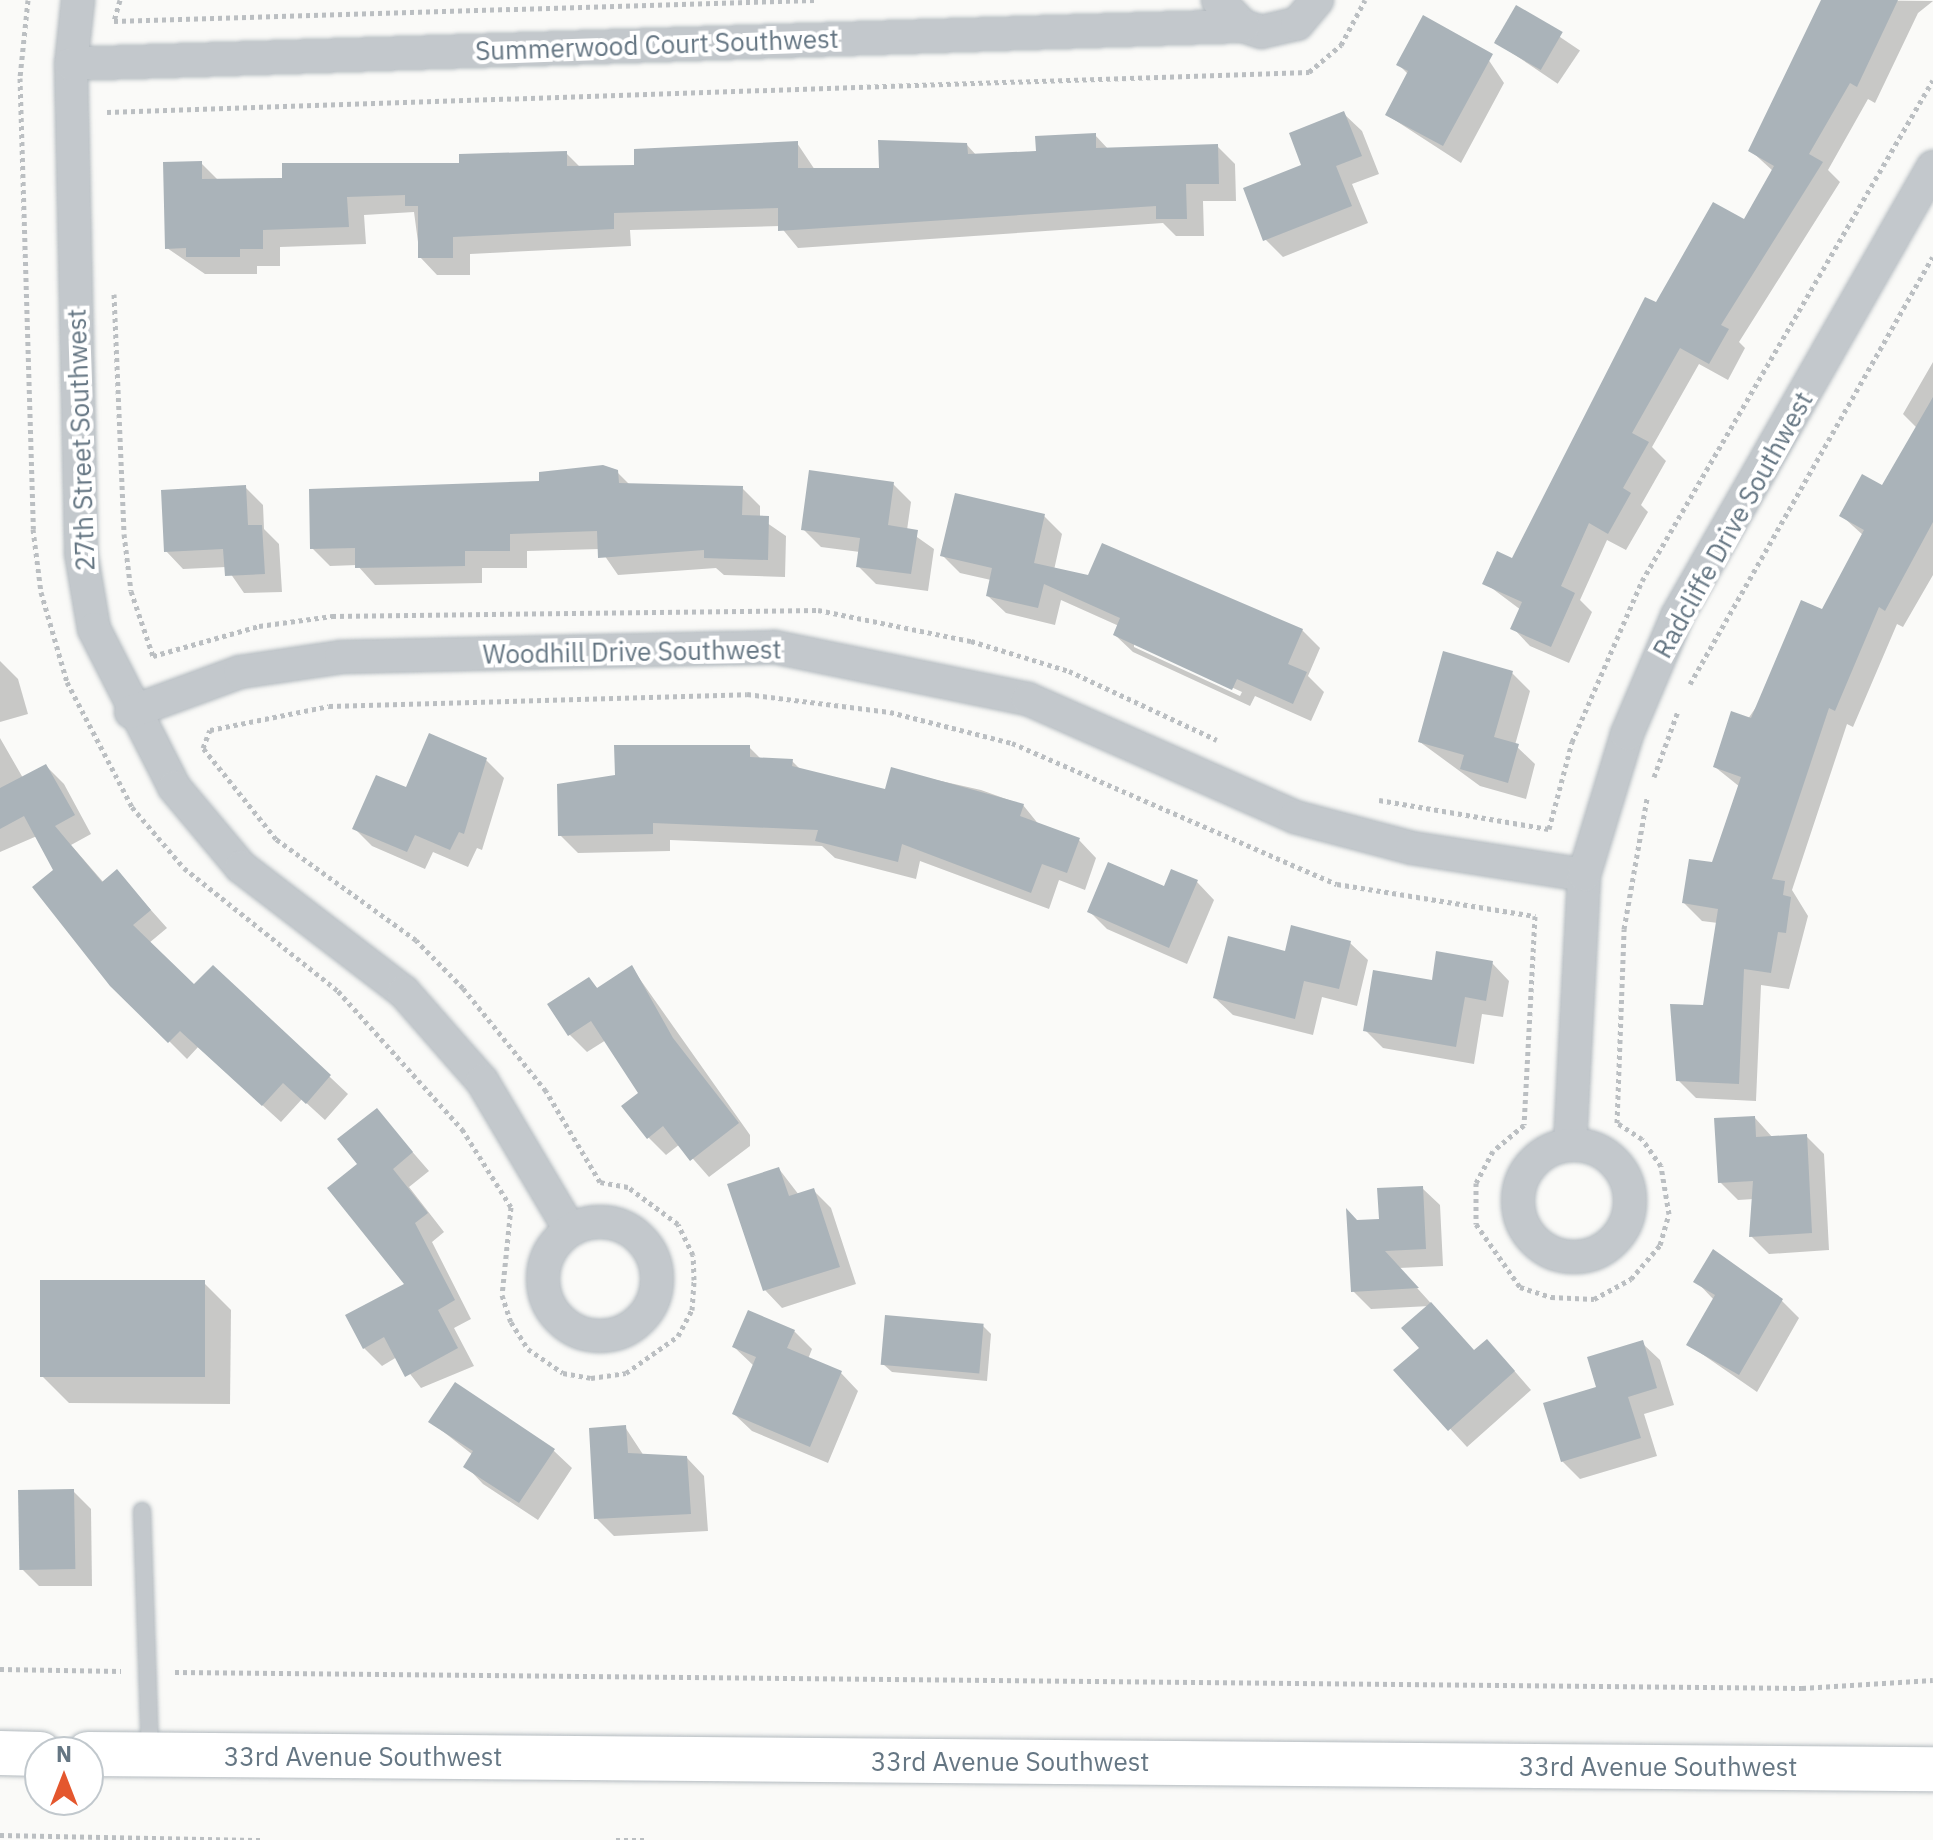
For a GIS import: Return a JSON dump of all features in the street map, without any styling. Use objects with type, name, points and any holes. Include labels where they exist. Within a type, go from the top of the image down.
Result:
[{"type":"street","name":"27th Street Southwest","points":[[78,0],[71,64],[81,553],[94,629],[131,712],[174,787],[241,867],[404,992],[482,1081],[570,1230]]},
{"type":"street","points":[[1218,0],[1243,26]]},
{"type":"street","name":"Summerwood Court Southwest","points":[[71,64],[1243,26],[1280,31],[1297,24],[1317,0]]},
{"type":"street","name":"Radcliffe Drive Southwest","points":[[1570,1144],[1584,875],[1627,734],[1677,616],[1933,167]]},
{"type":"street","name":"Woodhill Drive Southwest","points":[[131,712],[240,672],[341,657],[774,647],[1028,699],[1295,817],[1412,848],[1584,875]]},
{"type":"street","points":[[0,1753],[24,1754]]},
{"type":"street","name":"33rd Avenue Southwest","points":[[104,1754],[1933,1769]]},
{"type":"lane","points":[[142,1511],[150,1755]]},
{"type":"path","points":[[28,0],[20,78],[33,529],[41,592],[67,682],[132,807],[184,868],[338,991],[462,1129],[511,1207],[502,1295],[511,1322],[528,1349],[563,1373],[591,1378],[626,1373],[678,1336],[692,1310],[694,1280],[693,1255],[678,1224],[638,1193],[600,1182],[546,1091],[463,988],[416,940],[276,839],[203,748],[210,730],[329,706],[747,694],[890,712],[1012,743],[1337,884],[1535,916],[1524,1125],[1493,1151],[1476,1183],[1476,1224],[1520,1287],[1594,1299],[1631,1279],[1660,1245],[1669,1214],[1661,1166],[1642,1139],[1617,1123],[1624,929],[1650,788],[1726,611],[1933,257]]},
{"type":"path","points":[[120,0],[114,21],[815,0]]},
{"type":"path","points":[[107,125],[107,109],[1309,72],[1341,45],[1365,0]]},
{"type":"path","points":[[1371,799],[1549,829],[1572,742],[1642,581],[1933,80]]},
{"type":"path","points":[[114,282],[124,534],[131,591],[153,656],[259,626],[332,616],[818,610],[971,641],[1069,671],[1221,742]]},
{"type":"path","points":[[0,1669],[1802,1688],[1933,1680]]},
{"type":"path","points":[[0,1835],[262,1840]]},
{"type":"path","points":[[616,1840],[648,1840]]},
{"type":"building","points":[[1821,0],[1898,0],[1857,87],[1850,83],[1809,154],[1823,162],[1721,325],[1729,329],[1709,364],[1680,348],[1632,433],[1649,442],[1623,488],[1631,493],[1608,534],[1589,523],[1561,586],[1575,593],[1551,647],[1510,629],[1522,602],[1482,584],[1497,551],[1512,558],[1645,297],[1656,302],[1713,202],[1744,219],[1774,166],[1748,151]]},
{"type":"building","points":[[1516,5],[1563,32],[1541,70],[1494,43]]},
{"type":"building","points":[[1423,15],[1493,54],[1443,146],[1385,115],[1408,71],[1396,65]]},
{"type":"building","points":[[1344,111],[1362,156],[1336,166],[1352,206],[1263,241],[1243,188],[1301,165],[1289,133]]},
{"type":"building","points":[[1096,133],[1096,148],[1218,144],[1219,184],[1186,184],[1187,219],[1156,219],[1156,206],[778,231],[778,208],[614,213],[614,229],[453,237],[453,258],[418,258],[418,206],[405,206],[405,195],[347,197],[349,227],[263,230],[263,249],[240,249],[240,257],[186,257],[186,248],[165,249],[163,162],[202,161],[202,179],[282,178],[282,163],[459,163],[459,154],[567,151],[567,166],[634,165],[634,149],[798,141],[798,168],[879,168],[878,140],[967,143],[968,154],[1036,151],[1035,136]]},
{"type":"building","points":[[1933,397],[1933,522],[1885,611],[1879,607],[1835,711],[1829,708],[1772,879],[1785,881],[1783,895],[1791,897],[1786,933],[1778,932],[1771,973],[1744,969],[1739,1084],[1676,1081],[1670,1004],[1703,1005],[1718,909],[1682,903],[1689,859],[1712,862],[1741,777],[1713,767],[1731,711],[1751,718],[1801,600],[1822,609],[1864,530],[1839,516],[1862,474],[1882,485]]},
{"type":"building","points":[[603,465],[618,470],[619,483],[743,486],[742,515],[769,516],[768,560],[704,558],[704,550],[598,558],[597,531],[510,534],[510,551],[465,551],[465,566],[355,568],[355,548],[310,549],[309,489],[539,481],[539,472]]},
{"type":"building","points":[[809,470],[894,482],[888,525],[918,530],[911,574],[856,567],[860,538],[801,530]]},
{"type":"building","points":[[246,485],[248,525],[262,525],[265,574],[225,576],[223,549],[164,552],[161,490]]},
{"type":"building","points":[[955,493],[1045,514],[1034,563],[1088,575],[1102,543],[1303,629],[1288,664],[1307,672],[1293,704],[1237,679],[1232,690],[1113,635],[1120,618],[1044,584],[1038,608],[986,596],[992,568],[940,556]]},
{"type":"building","points":[[1443,651],[1513,671],[1494,737],[1519,744],[1508,783],[1460,769],[1464,755],[1418,742]]},
{"type":"building","points":[[429,733],[487,758],[464,834],[459,832],[450,850],[415,835],[407,852],[352,829],[376,775],[406,787]]},
{"type":"building","points":[[614,745],[750,745],[750,757],[793,759],[792,766],[885,789],[891,767],[1024,804],[1020,816],[1080,838],[1067,873],[1042,864],[1031,893],[902,844],[898,862],[815,841],[818,830],[653,823],[653,834],[558,836],[557,784],[615,775]]},
{"type":"building","points":[[46,764],[75,815],[55,826],[102,882],[117,869],[151,910],[133,925],[194,984],[213,965],[331,1075],[306,1104],[283,1083],[262,1106],[180,1031],[168,1043],[110,986],[32,887],[53,870],[24,816],[0,829],[0,788]]},
{"type":"building","points":[[1108,862],[1164,886],[1171,869],[1198,880],[1169,948],[1087,912]]},
{"type":"building","points":[[1291,925],[1351,941],[1339,989],[1304,981],[1295,1019],[1213,998],[1228,936],[1285,951]]},
{"type":"building","points":[[1436,951],[1493,961],[1486,1001],[1465,997],[1456,1047],[1363,1031],[1373,970],[1432,980]]},
{"type":"building","points":[[632,965],[673,1038],[739,1123],[690,1161],[663,1126],[647,1139],[621,1106],[638,1093],[591,1021],[568,1036],[547,1004],[589,977],[597,988]]},
{"type":"building","points":[[377,1108],[413,1152],[393,1169],[428,1213],[415,1223],[455,1300],[438,1310],[458,1348],[405,1377],[384,1337],[363,1349],[345,1315],[404,1284],[327,1188],[357,1164],[337,1139]]},
{"type":"building","points":[[1755,1116],[1756,1137],[1807,1134],[1812,1233],[1749,1237],[1753,1181],[1718,1183],[1714,1118]]},
{"type":"building","points":[[779,1167],[789,1196],[814,1188],[840,1267],[763,1291],[727,1184]]},
{"type":"building","points":[[1423,1186],[1426,1249],[1385,1251],[1419,1288],[1351,1292],[1346,1208],[1357,1220],[1379,1219],[1377,1188]]},
{"type":"building","points":[[1713,1249],[1783,1299],[1739,1375],[1686,1345],[1715,1295],[1693,1282]]},
{"type":"building","points":[[40,1280],[205,1280],[205,1377],[40,1377]]},
{"type":"building","points":[[1431,1302],[1474,1350],[1487,1339],[1515,1371],[1448,1431],[1393,1370],[1419,1348],[1401,1328]]},
{"type":"building","points":[[748,1310],[795,1330],[787,1348],[842,1371],[810,1447],[732,1414],[756,1357],[732,1347]]},
{"type":"building","points":[[885,1315],[984,1324],[979,1373],[881,1365]]},
{"type":"building","points":[[1643,1340],[1657,1388],[1628,1397],[1641,1438],[1561,1462],[1543,1403],[1596,1387],[1587,1357]]},
{"type":"building","points":[[455,1382],[555,1449],[519,1503],[463,1467],[473,1451],[428,1422]]},
{"type":"building","points":[[626,1425],[628,1453],[687,1456],[691,1514],[594,1519],[589,1428]]},
{"type":"building","points":[[74,1489],[75,1569],[19,1570],[18,1490]]}]
